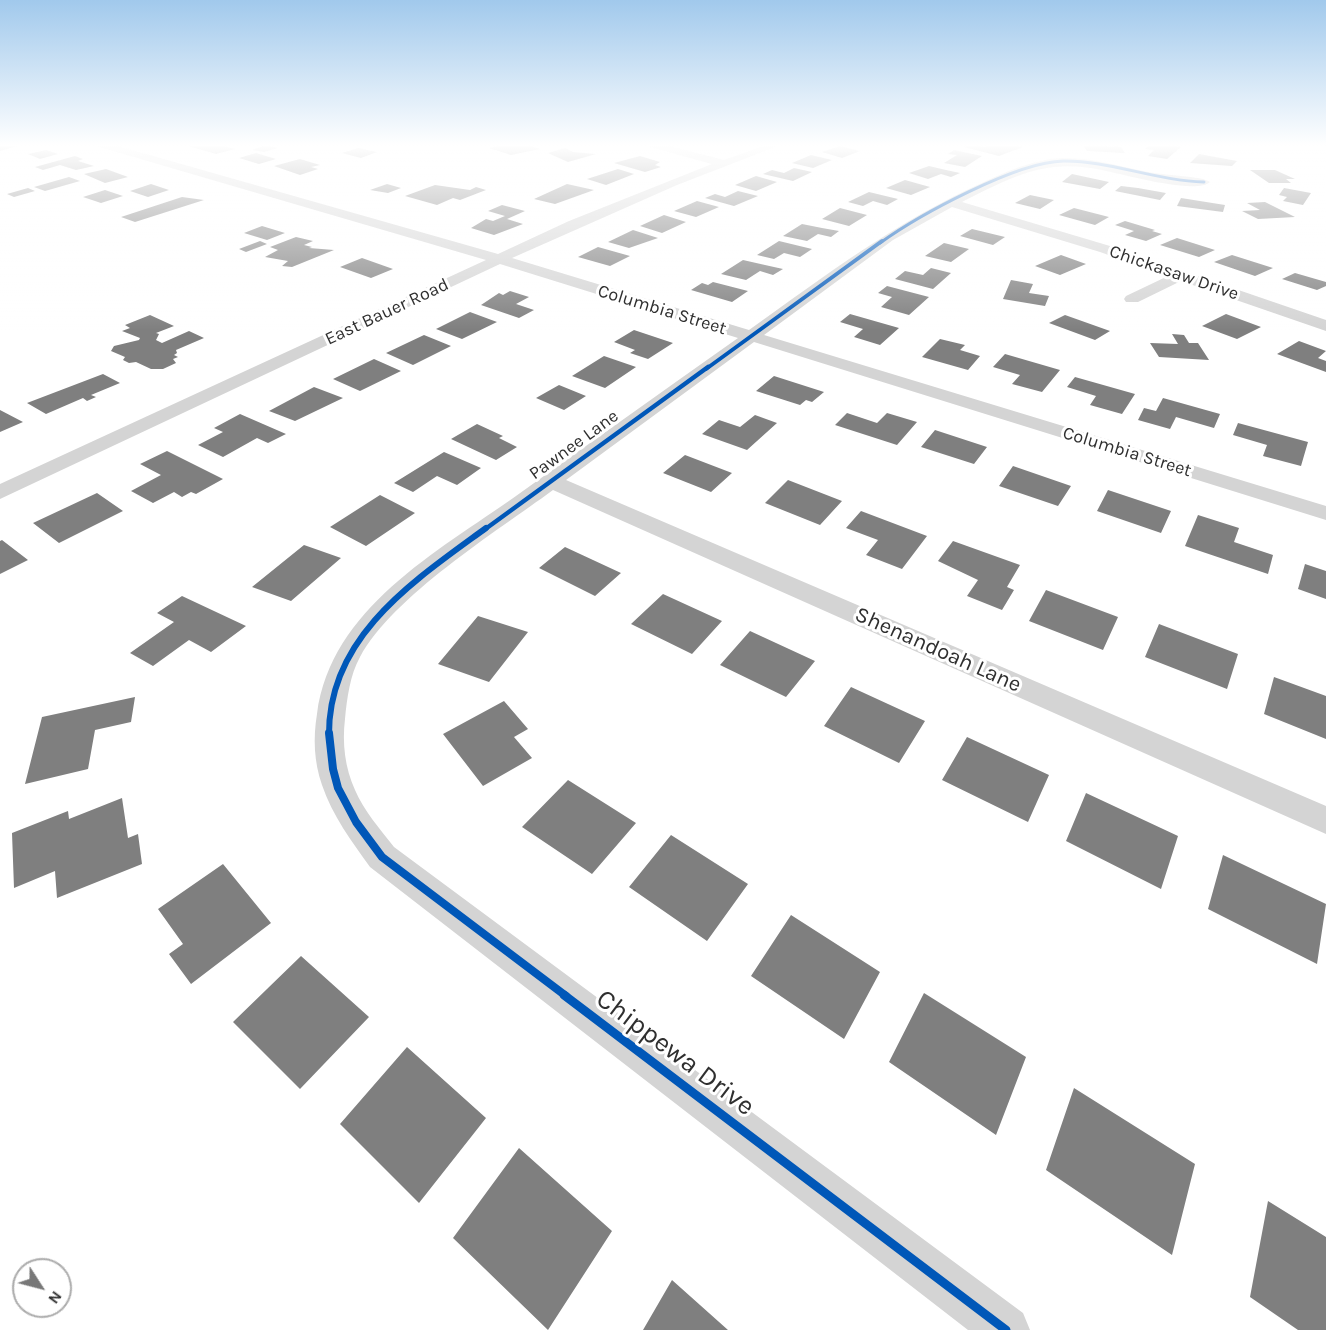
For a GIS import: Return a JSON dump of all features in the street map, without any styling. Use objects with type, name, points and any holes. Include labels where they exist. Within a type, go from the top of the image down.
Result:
[{"type":"street","name":"Columbia Street","points":[[316,206],[500,259],[1326,513]]},
{"type":"street","name":"East Bauer Road","points":[[0,492],[616,206]]},
{"type":"street","name":"Pawnee Lane","points":[[338,791],[328,760],[329,725],[334,694],[349,652],[386,608],[424,573],[888,237],[946,206]]},
{"type":"street","name":"Chickasaw Drive","points":[[962,206],[1181,275],[1326,326]]},
{"type":"street","points":[[1132,298],[1181,275]]},
{"type":"street","name":"Shenandoah Lane","points":[[550,481],[1326,820]]},
{"type":"street","name":"Chippewa Drive","points":[[338,791],[353,820],[382,857],[1006,1330]]},
{"type":"building","points":[[154,206],[185,206],[135,222],[121,217]]},
{"type":"building","points":[[506,206],[525,211],[507,219],[523,224],[494,235],[471,228],[486,219],[493,221],[505,216],[488,211]]},
{"type":"building","points":[[685,206],[719,207],[696,217],[674,211]]},
{"type":"building","points":[[1028,206],[1045,206],[1040,209]]},
{"type":"building","points":[[1178,206],[1225,206],[1223,212]]},
{"type":"building","points":[[1253,206],[1273,206],[1295,217],[1258,219],[1242,211],[1260,210]]},
{"type":"building","points":[[840,208],[867,215],[849,226],[822,219]]},
{"type":"building","points":[[1074,208],[1109,217],[1095,225],[1059,215]]},
{"type":"building","points":[[664,215],[686,222],[662,233],[640,226]]},
{"type":"building","points":[[1125,221],[1162,234],[1146,241],[1125,235],[1134,231],[1115,225]]},
{"type":"building","points":[[802,224],[839,231],[831,237],[818,234],[807,241],[783,236]]},
{"type":"building","points":[[262,226],[285,233],[267,240],[244,233]]},
{"type":"building","points":[[972,229],[1005,237],[993,245],[960,236]]},
{"type":"building","points":[[633,230],[658,238],[629,248],[608,242]]},
{"type":"building","points":[[296,237],[313,241],[304,245],[312,247],[309,248],[334,250],[292,267],[282,266],[288,261],[265,257],[278,250],[270,247]]},
{"type":"building","points":[[1177,238],[1215,250],[1199,257],[1160,245]]},
{"type":"building","points":[[260,241],[267,244],[246,252],[239,249]]},
{"type":"building","points":[[779,241],[812,249],[800,257],[784,253],[774,259],[757,255]]},
{"type":"building","points":[[944,243],[969,249],[951,262],[925,256]]},
{"type":"building","points":[[598,247],[630,256],[610,266],[578,257]]},
{"type":"building","points":[[1061,255],[1086,264],[1060,275],[1035,266]]},
{"type":"building","points":[[1232,255],[1273,268],[1255,276],[1214,262]]},
{"type":"building","points":[[362,258],[393,269],[371,278],[340,267]]},
{"type":"building","points":[[743,260],[783,269],[773,275],[760,271],[746,280],[721,274]]},
{"type":"building","points":[[931,268],[951,273],[933,289],[895,279],[905,271],[923,275]]},
{"type":"building","points":[[1295,273],[1326,282],[1326,286],[1317,290],[1282,279]]},
{"type":"building","points":[[1011,280],[1033,284],[1029,293],[1049,296],[1045,306],[1003,299]]},
{"type":"building","points":[[713,282],[748,291],[732,302],[691,290],[702,283],[708,285]]},
{"type":"building","points":[[887,286],[929,297],[909,315],[881,307],[892,297],[878,293]]},
{"type":"building","points":[[510,291],[529,297],[516,304],[534,310],[519,318],[481,305],[499,293],[503,295]]},
{"type":"building","points":[[470,312],[497,322],[462,339],[436,329]]},
{"type":"building","points":[[850,314],[899,328],[880,345],[854,337],[863,329],[840,322]]},
{"type":"building","points":[[1226,314],[1261,327],[1237,339],[1202,326]]},
{"type":"building","points":[[150,315],[174,326],[156,333],[159,334],[156,340],[162,343],[189,331],[204,338],[176,350],[177,353],[174,355],[178,357],[173,359],[176,363],[163,369],[151,369],[136,362],[129,363],[123,360],[125,357],[111,351],[114,346],[139,340],[140,338],[122,331],[130,328],[125,325]]},
{"type":"building","points":[[1065,315],[1110,331],[1095,340],[1049,323]]},
{"type":"building","points":[[634,330],[673,343],[648,359],[630,353],[635,350],[614,342]]},
{"type":"building","points":[[1172,334],[1184,335],[1189,343],[1198,343],[1209,360],[1159,357],[1150,343],[1178,344]]},
{"type":"building","points":[[424,335],[451,346],[413,365],[386,353]]},
{"type":"building","points":[[940,339],[965,345],[960,350],[980,356],[968,370],[922,357]]},
{"type":"building","points":[[1299,341],[1326,351],[1318,358],[1326,361],[1326,372],[1277,354]]},
{"type":"building","points":[[1005,354],[1060,370],[1042,392],[1012,384],[1020,375],[993,367]]},
{"type":"building","points":[[604,356],[636,367],[605,388],[572,376]]},
{"type":"building","points":[[374,359],[401,371],[360,391],[333,379]]},
{"type":"building","points":[[103,374],[120,383],[91,395],[96,397],[87,401],[83,398],[46,414],[27,403]]},
{"type":"building","points":[[774,376],[824,392],[812,402],[806,400],[800,405],[756,391]]},
{"type":"building","points":[[1075,377],[1135,394],[1122,414],[1090,405],[1096,396],[1067,387]]},
{"type":"building","points":[[559,385],[586,396],[564,410],[536,398]]},
{"type":"building","points":[[314,387],[343,398],[295,421],[269,411]]},
{"type":"building","points":[[1163,398],[1220,414],[1214,428],[1176,417],[1170,429],[1138,420],[1144,408],[1156,411]]},
{"type":"building","points":[[0,410],[23,422],[0,432]]},
{"type":"building","points":[[847,413],[877,423],[887,413],[917,422],[897,445],[835,425]]},
{"type":"building","points":[[240,414],[286,434],[268,443],[257,438],[223,457],[198,445],[223,432],[214,428]]},
{"type":"building","points":[[755,415],[777,423],[747,450],[702,434],[719,420],[740,427]]},
{"type":"building","points":[[1238,423],[1308,442],[1301,466],[1263,456],[1267,445],[1233,435]]},
{"type":"building","points":[[477,424],[503,436],[499,438],[517,447],[496,460],[451,439]]},
{"type":"building","points":[[935,430],[987,447],[974,464],[921,447]]},
{"type":"building","points":[[167,451],[223,479],[196,494],[191,492],[182,497],[174,492],[153,503],[131,491],[161,475],[140,464]]},
{"type":"building","points":[[444,452],[481,468],[457,485],[437,476],[413,492],[394,483]]},
{"type":"building","points":[[685,455],[732,473],[711,492],[663,473]]},
{"type":"building","points":[[1013,466],[1071,486],[1058,506],[999,486]]},
{"type":"building","points":[[788,480],[842,501],[820,525],[765,503]]},
{"type":"building","points":[[1108,490],[1171,511],[1161,533],[1097,511]]},
{"type":"building","points":[[97,493],[123,511],[59,543],[33,523]]},
{"type":"building","points":[[380,495],[415,513],[366,546],[330,527]]},
{"type":"building","points":[[861,511],[927,536],[902,569],[866,555],[878,540],[846,528]]},
{"type":"building","points":[[1198,515],[1239,528],[1234,542],[1273,555],[1268,574],[1185,546]]},
{"type":"building","points":[[2,540],[28,560],[0,574],[0,541]]},
{"type":"building","points":[[953,541],[1020,565],[1007,587],[1014,590],[1002,610],[967,596],[978,580],[938,561]]},
{"type":"building","points":[[304,545],[341,558],[291,601],[252,587]]},
{"type":"building","points":[[565,547],[621,573],[595,596],[539,568]]},
{"type":"building","points":[[1305,564],[1326,571],[1326,599],[1298,589]]},
{"type":"building","points":[[1046,590],[1118,617],[1103,650],[1029,621]]},
{"type":"building","points":[[663,594],[722,621],[692,654],[631,624]]},
{"type":"building","points":[[182,596],[246,626],[211,652],[189,640],[153,666],[130,653],[174,622],[157,613]]},
{"type":"building","points":[[478,616],[528,632],[489,682],[438,664]]},
{"type":"building","points":[[1159,624],[1238,654],[1227,689],[1145,657]]},
{"type":"building","points":[[750,631],[815,661],[786,697],[720,665]]},
{"type":"building","points":[[1274,677],[1326,696],[1326,739],[1264,714]]},
{"type":"building","points":[[851,687],[925,721],[899,763],[824,726]]},
{"type":"building","points":[[135,697],[131,722],[95,730],[88,769],[25,784],[42,717]]},
{"type":"building","points":[[504,701],[528,729],[514,737],[532,758],[483,786],[443,734]]},
{"type":"building","points":[[967,737],[1049,775],[1028,822],[942,780]]},
{"type":"building","points":[[568,780],[636,823],[592,874],[522,827]]},
{"type":"building","points":[[1086,793],[1178,836],[1161,889],[1066,841]]},
{"type":"building","points":[[122,798],[128,838],[138,834],[142,864],[57,898],[55,871],[14,888],[12,833],[68,811],[69,819]]},
{"type":"building","points":[[671,835],[748,884],[707,941],[629,887]]},
{"type":"building","points":[[1223,855],[1326,904],[1317,964],[1208,909]]},
{"type":"building","points":[[223,864],[271,923],[191,984],[169,954],[183,944],[158,909]]},
{"type":"building","points":[[791,915],[880,972],[844,1039],[751,976]]},
{"type":"building","points":[[301,956],[369,1017],[300,1089],[233,1022]]},
{"type":"building","points":[[924,993],[1026,1057],[996,1135],[889,1062]]},
{"type":"building","points":[[407,1047],[486,1118],[419,1203],[340,1124]]},
{"type":"building","points":[[1074,1088],[1195,1164],[1172,1255],[1046,1170]]},
{"type":"building","points":[[519,1148],[612,1231],[548,1330],[453,1238]]},
{"type":"building","points":[[1268,1201],[1326,1237],[1326,1330],[1298,1330],[1250,1297]]},
{"type":"building","points":[[672,1280],[728,1330],[643,1330]]},
{"type":"cycle path","points":[[944,206],[888,237],[424,573],[364,631],[348,654],[342,666],[332,706],[329,750],[338,788],[346,805],[382,857],[1006,1330]]}]
